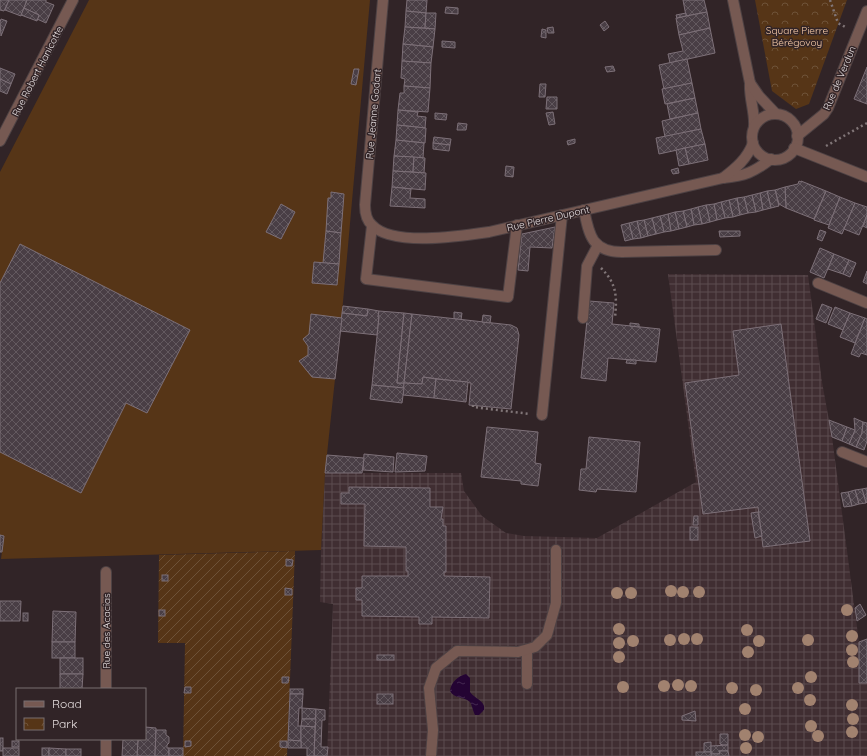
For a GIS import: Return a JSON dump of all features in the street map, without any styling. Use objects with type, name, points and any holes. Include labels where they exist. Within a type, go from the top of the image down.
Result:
[{"type":"street","name":"Rue Robert Hanicotte","points":[[0,141],[73,0]]},
{"type":"street","name":"Rue Jeanne Godart","points":[[372,226],[368,220],[365,205],[383,0]]},
{"type":"street","points":[[733,0],[750,83],[750,93],[754,115],[753,143],[760,154],[771,159],[784,157],[794,148],[797,136],[796,130],[791,121],[781,115],[776,114],[761,118],[754,126]]},
{"type":"street","name":"Rue de Verdun","points":[[797,136],[824,114],[828,108],[867,11]]},
{"type":"street","points":[[750,83],[759,96],[776,114]]},
{"type":"street","name":"Rue Pierre Dupont","points":[[723,178],[743,160],[750,151],[753,143]]},
{"type":"street","points":[[794,148],[867,177]]},
{"type":"street","name":"Rue Pierre Dupont","points":[[372,226],[390,235],[422,238],[466,235],[517,225],[723,178],[740,176],[751,173],[771,159]]},
{"type":"street","points":[[584,210],[588,231],[592,239],[598,245],[607,250],[614,252],[716,250]]},
{"type":"street","points":[[542,415],[562,215]]},
{"type":"street","points":[[372,226],[366,279],[508,297],[517,225]]},
{"type":"street","points":[[583,318],[587,266],[598,245]]},
{"type":"street","points":[[818,283],[867,303]]},
{"type":"street","points":[[842,452],[867,462]]},
{"type":"street","points":[[431,756],[433,730],[429,688],[436,668],[457,651],[518,652],[535,647],[547,636],[556,603],[556,550]]},
{"type":"street","name":"Rue des Acacias","points":[[106,572],[106,688]]},
{"type":"street","points":[[527,650],[528,684]]},
{"type":"street","points":[[106,740],[106,756]]},
{"type":"path","points":[[830,0],[838,23],[858,34]]},
{"type":"path","points":[[811,154],[867,123]]},
{"type":"path","points":[[473,405],[473,407],[542,415]]},
{"type":"shaded area","points":[[668,274],[808,275],[822,382],[832,437],[859,642],[867,639],[867,756],[327,756],[333,604],[320,602],[325,473],[461,473],[464,491],[482,516],[506,533],[524,536],[597,538],[696,482]]},
{"type":"green space","points":[[89,0],[370,0],[342,313],[325,473],[321,550],[1,559],[4,536],[0,535],[0,172]]},
{"type":"green space","name":"Square Pierre Bérégovoy","points":[[755,0],[847,0],[809,104],[796,109],[772,91]]},
{"type":"green space","points":[[295,551],[287,756],[183,756],[185,643],[158,643],[159,555]]},
{"type":"water","points":[[466,674],[470,678],[470,692],[482,702],[484,707],[484,710],[479,715],[475,715],[468,700],[452,694],[450,691],[455,680]]},
{"type":"building","points":[[0,0],[9,0],[4,11],[0,10]]},
{"type":"building","points":[[9,0],[27,0],[21,16],[5,10]]},
{"type":"building","points":[[27,0],[46,0],[46,2],[54,5],[46,23],[37,19],[39,15],[24,8]]},
{"type":"building","points":[[407,0],[427,0],[426,13],[406,11]]},
{"type":"building","points":[[683,0],[704,0],[707,12],[686,16]]},
{"type":"building","points":[[446,7],[458,8],[458,14],[445,13]]},
{"type":"building","points":[[24,8],[39,15],[37,21],[21,15]]},
{"type":"building","points":[[406,11],[426,13],[425,28],[405,27]]},
{"type":"building","points":[[707,12],[710,28],[679,35],[676,18]]},
{"type":"building","points":[[426,13],[436,13],[435,29],[425,28]]},
{"type":"building","points":[[686,13],[686,16],[677,18],[676,15]]},
{"type":"building","points":[[1,19],[7,21],[1,36],[0,22]]},
{"type":"building","points":[[605,21],[609,27],[604,31],[600,25]]},
{"type":"building","points":[[405,27],[435,29],[433,47],[403,44]]},
{"type":"building","points":[[553,27],[554,33],[548,33],[547,28]]},
{"type":"building","points":[[710,28],[715,53],[670,63],[668,54],[683,51],[679,35]]},
{"type":"building","points":[[542,29],[546,30],[546,38],[541,37]]},
{"type":"building","points":[[442,41],[455,42],[455,48],[442,47]]},
{"type":"building","points":[[403,44],[433,47],[431,63],[402,61]]},
{"type":"building","points":[[687,59],[692,83],[664,89],[659,65]]},
{"type":"building","points":[[402,61],[431,63],[430,88],[404,86],[405,79],[401,78]]},
{"type":"building","points":[[613,66],[615,71],[607,72],[605,67]]},
{"type":"building","points":[[867,67],[867,104],[854,99]]},
{"type":"building","points":[[0,68],[15,74],[11,84],[0,79]]},
{"type":"building","points":[[354,69],[359,69],[356,85],[351,84]]},
{"type":"building","points":[[0,79],[11,84],[7,94],[0,91]]},
{"type":"building","points":[[692,83],[695,98],[665,104],[662,89]]},
{"type":"building","points":[[540,84],[546,84],[545,97],[539,97]]},
{"type":"building","points":[[404,86],[430,88],[428,112],[398,110],[400,93],[404,93]]},
{"type":"building","points":[[547,97],[557,97],[557,109],[546,109]]},
{"type":"building","points":[[695,98],[698,113],[670,119],[667,104]]},
{"type":"building","points":[[398,110],[418,112],[417,116],[426,117],[425,128],[397,125]]},
{"type":"building","points":[[553,112],[555,124],[549,125],[546,113]]},
{"type":"building","points":[[435,113],[447,114],[446,120],[435,119]]},
{"type":"building","points":[[698,113],[701,129],[665,137],[662,121]]},
{"type":"building","points":[[458,123],[467,124],[466,130],[457,130]]},
{"type":"building","points":[[397,125],[426,128],[425,143],[396,140]]},
{"type":"building","points":[[701,129],[705,144],[659,154],[656,138]]},
{"type":"building","points":[[434,137],[451,139],[450,145],[433,143]]},
{"type":"building","points":[[575,139],[575,143],[568,145],[567,141]]},
{"type":"building","points":[[396,140],[424,143],[423,158],[394,156]]},
{"type":"building","points":[[433,143],[450,145],[449,151],[433,149]]},
{"type":"building","points":[[705,144],[708,160],[689,164],[685,148]]},
{"type":"building","points":[[685,148],[689,164],[679,166],[676,150]]},
{"type":"building","points":[[394,156],[414,157],[413,172],[393,171]]},
{"type":"building","points":[[414,157],[425,158],[424,173],[413,172]]},
{"type":"building","points":[[506,166],[514,167],[513,177],[505,176]]},
{"type":"building","points":[[678,168],[679,173],[673,174],[671,170]]},
{"type":"building","points":[[393,171],[426,173],[425,190],[392,187]]},
{"type":"building","points":[[799,181],[826,191],[814,219],[786,208],[785,187],[798,184]]},
{"type":"building","points":[[392,187],[411,189],[410,198],[425,199],[425,208],[390,206]]},
{"type":"building","points":[[785,187],[786,208],[779,204],[775,190]]},
{"type":"building","points":[[775,190],[779,206],[771,208],[767,191]]},
{"type":"building","points":[[767,191],[771,208],[763,210],[760,193]]},
{"type":"building","points":[[826,191],[840,197],[829,225],[814,220]]},
{"type":"building","points":[[331,192],[344,194],[341,233],[326,231],[328,198],[331,198]]},
{"type":"building","points":[[760,193],[763,210],[756,212],[752,195]]},
{"type":"building","points":[[752,195],[756,212],[748,213],[744,197]]},
{"type":"building","points":[[744,197],[748,213],[740,215],[737,198]]},
{"type":"building","points":[[840,197],[855,203],[842,234],[828,228]]},
{"type":"building","points":[[737,198],[740,215],[733,217],[729,200]]},
{"type":"building","points":[[729,200],[733,217],[725,218],[721,202]]},
{"type":"building","points":[[721,202],[725,218],[717,220],[714,204]]},
{"type":"building","points":[[855,203],[867,207],[867,215],[859,235],[844,229]]},
{"type":"building","points":[[281,204],[295,212],[281,239],[266,232]]},
{"type":"building","points":[[714,204],[717,220],[710,222],[706,205]]},
{"type":"building","points":[[706,205],[710,222],[702,224],[698,207]]},
{"type":"building","points":[[698,207],[702,224],[694,225],[691,209]]},
{"type":"building","points":[[691,209],[694,225],[687,227],[683,211]]},
{"type":"building","points":[[683,211],[687,227],[679,229],[675,212]]},
{"type":"building","points":[[675,212],[679,229],[671,231],[668,214]]},
{"type":"building","points":[[668,214],[671,231],[664,232],[660,216]]},
{"type":"building","points":[[867,215],[867,228],[863,226]]},
{"type":"building","points":[[660,216],[664,232],[656,234],[652,218]]},
{"type":"building","points":[[652,218],[656,234],[648,236],[644,220]]},
{"type":"building","points":[[644,220],[648,236],[641,238],[637,221]]},
{"type":"building","points":[[637,221],[641,238],[633,239],[629,223]]},
{"type":"building","points":[[629,223],[633,239],[625,241],[621,225]]},
{"type":"building","points":[[555,227],[552,248],[530,247],[528,271],[518,270],[522,234]]},
{"type":"building","points":[[820,230],[826,232],[822,241],[817,239]]},
{"type":"building","points":[[326,231],[341,233],[339,264],[323,263]]},
{"type":"building","points":[[719,231],[740,231],[740,236],[720,237]]},
{"type":"building","points":[[20,244],[190,330],[147,413],[126,403],[81,493],[0,452],[0,283]]},
{"type":"building","points":[[820,248],[834,254],[824,278],[810,272]]},
{"type":"building","points":[[834,254],[849,260],[843,274],[828,269]]},
{"type":"building","points":[[849,260],[856,263],[850,277],[843,274]]},
{"type":"building","points":[[314,262],[339,264],[337,285],[312,283]]},
{"type":"building","points":[[867,271],[867,284],[863,282]]},
{"type":"building","points":[[589,301],[614,303],[612,324],[660,329],[656,362],[608,358],[606,381],[581,378]]},
{"type":"building","points":[[822,304],[832,308],[826,323],[816,319]]},
{"type":"building","points":[[343,306],[368,309],[367,316],[342,313]]},
{"type":"building","points":[[835,307],[850,313],[843,330],[828,324]]},
{"type":"building","points":[[368,309],[379,311],[377,335],[340,331],[342,313],[367,316]]},
{"type":"building","points":[[379,311],[404,313],[397,383],[404,383],[404,388],[372,385]]},
{"type":"building","points":[[454,312],[462,313],[461,320],[454,319]]},
{"type":"building","points":[[404,313],[412,314],[404,383],[397,383]]},
{"type":"building","points":[[850,313],[865,318],[855,343],[840,337]]},
{"type":"building","points":[[311,314],[342,318],[335,379],[312,377],[299,361],[308,355],[308,346],[303,339],[309,334]]},
{"type":"building","points":[[412,314],[511,325],[517,328],[519,335],[511,409],[469,405],[471,383],[423,377],[422,384],[404,383]]},
{"type":"building","points":[[483,315],[491,316],[490,323],[482,322]]},
{"type":"building","points":[[865,318],[867,319],[867,355],[861,353],[859,357],[851,354]]},
{"type":"building","points":[[630,323],[639,324],[639,327],[630,326]]},
{"type":"building","points":[[781,324],[810,541],[763,547],[758,507],[703,514],[685,383],[739,375],[733,331]]},
{"type":"building","points":[[627,360],[636,360],[636,364],[626,363]]},
{"type":"building","points":[[423,377],[436,379],[434,398],[403,395],[404,383],[422,384]]},
{"type":"building","points":[[436,379],[468,382],[466,402],[434,398]]},
{"type":"building","points":[[372,385],[404,388],[402,403],[370,399]]},
{"type":"building","points":[[854,418],[863,422],[862,433],[856,447],[849,444],[855,430]]},
{"type":"building","points":[[829,420],[847,427],[842,441],[832,437]]},
{"type":"building","points":[[863,422],[867,423],[867,441],[864,450],[856,447],[862,433]]},
{"type":"building","points":[[487,427],[538,432],[535,463],[541,464],[538,486],[521,484],[521,481],[481,477]]},
{"type":"building","points":[[847,427],[855,430],[849,444],[842,441]]},
{"type":"building","points":[[589,437],[640,442],[636,492],[597,489],[596,492],[579,490],[581,469],[586,469]]},
{"type":"building","points":[[397,453],[427,456],[425,471],[395,472]]},
{"type":"building","points":[[364,454],[394,457],[393,472],[363,470]]},
{"type":"building","points":[[327,455],[364,458],[362,473],[325,473]]},
{"type":"building","points":[[349,487],[430,488],[430,507],[443,507],[441,519],[443,519],[443,526],[446,526],[446,572],[444,572],[444,576],[490,577],[489,618],[432,617],[432,624],[419,624],[419,617],[362,616],[362,600],[356,600],[356,588],[362,588],[362,576],[408,576],[408,571],[406,571],[406,547],[364,546],[365,504],[341,504],[341,493],[349,493]]},
{"type":"building","points":[[867,488],[867,502],[866,503],[862,489]]},
{"type":"building","points":[[862,489],[866,503],[859,504],[855,490]]},
{"type":"building","points":[[855,490],[859,504],[852,506],[848,492]]},
{"type":"building","points":[[848,492],[852,506],[844,507],[841,493]]},
{"type":"building","points":[[758,512],[762,536],[755,538],[751,513]]},
{"type":"building","points":[[694,516],[698,516],[698,525],[693,525]]},
{"type":"building","points":[[690,527],[698,527],[698,540],[690,540]]},
{"type":"building","points":[[0,535],[4,536],[2,552],[0,552]]},
{"type":"building","points":[[286,559],[293,560],[292,566],[286,566]]},
{"type":"building","points":[[162,575],[168,575],[168,581],[162,581]]},
{"type":"building","points":[[285,588],[292,589],[292,595],[285,595]]},
{"type":"building","points":[[0,601],[21,601],[20,621],[0,621]]},
{"type":"building","points":[[860,604],[866,615],[857,621],[855,608]]},
{"type":"building","points":[[159,610],[165,610],[165,616],[159,616]]},
{"type":"building","points":[[53,611],[76,612],[75,642],[52,642]]},
{"type":"building","points":[[23,613],[28,613],[28,621],[23,621]]},
{"type":"building","points":[[867,639],[867,683],[859,683],[859,642]]},
{"type":"building","points":[[52,642],[75,642],[75,658],[52,658]]},
{"type":"building","points":[[377,655],[394,655],[394,660],[377,660]]},
{"type":"building","points":[[60,658],[83,658],[83,674],[60,674]]},
{"type":"building","points":[[60,674],[83,674],[82,688],[60,688]]},
{"type":"building","points":[[282,677],[289,677],[288,683],[282,683]]},
{"type":"building","points":[[185,687],[191,687],[191,693],[184,693]]},
{"type":"building","points":[[290,689],[303,689],[303,694],[290,694]]},
{"type":"building","points":[[290,694],[303,694],[302,708],[299,708],[298,726],[301,726],[301,741],[288,740]]},
{"type":"building","points":[[377,694],[393,694],[393,704],[377,704]]},
{"type":"building","points":[[302,708],[316,709],[316,719],[302,719]]},
{"type":"building","points":[[316,709],[325,710],[325,720],[322,720],[321,747],[328,747],[327,756],[314,756]]},
{"type":"building","points":[[695,711],[696,721],[682,720],[682,716]]},
{"type":"building","points":[[302,719],[316,719],[315,727],[301,726]]},
{"type":"building","points":[[301,726],[315,727],[314,756],[307,756],[307,748],[301,748]]},
{"type":"building","points":[[146,727],[156,728],[155,756],[137,756],[138,740],[146,740]]},
{"type":"building","points":[[156,730],[166,730],[166,735],[169,737],[167,748],[169,748],[169,756],[155,756]]},
{"type":"building","points":[[720,734],[728,734],[728,745],[720,744]]},
{"type":"building","points":[[0,738],[3,738],[3,751],[0,751]]},
{"type":"building","points":[[123,740],[138,740],[137,756],[122,756]]},
{"type":"building","points":[[288,740],[301,741],[301,748],[288,748]]},
{"type":"building","points":[[12,741],[19,741],[19,747],[12,747]]},
{"type":"building","points":[[185,741],[191,741],[191,746],[185,747]]},
{"type":"building","points":[[280,741],[287,741],[287,748],[280,747]]},
{"type":"building","points":[[711,742],[711,752],[704,752],[704,743]]},
{"type":"building","points":[[728,745],[728,751],[719,751],[720,754],[711,754],[711,746]]},
{"type":"building","points":[[3,748],[19,748],[19,756],[3,756]]},
{"type":"building","points":[[42,748],[49,748],[49,756],[42,756]]},
{"type":"building","points":[[49,748],[66,749],[66,756],[49,756]]},
{"type":"building","points":[[169,748],[183,748],[183,756],[169,756]]},
{"type":"building","points":[[66,749],[81,749],[81,756],[66,756]]},
{"type":"building","points":[[719,751],[728,751],[729,756],[711,756],[711,754],[720,754]]},
{"type":"building","points":[[696,752],[711,752],[711,756],[696,756]]}]
